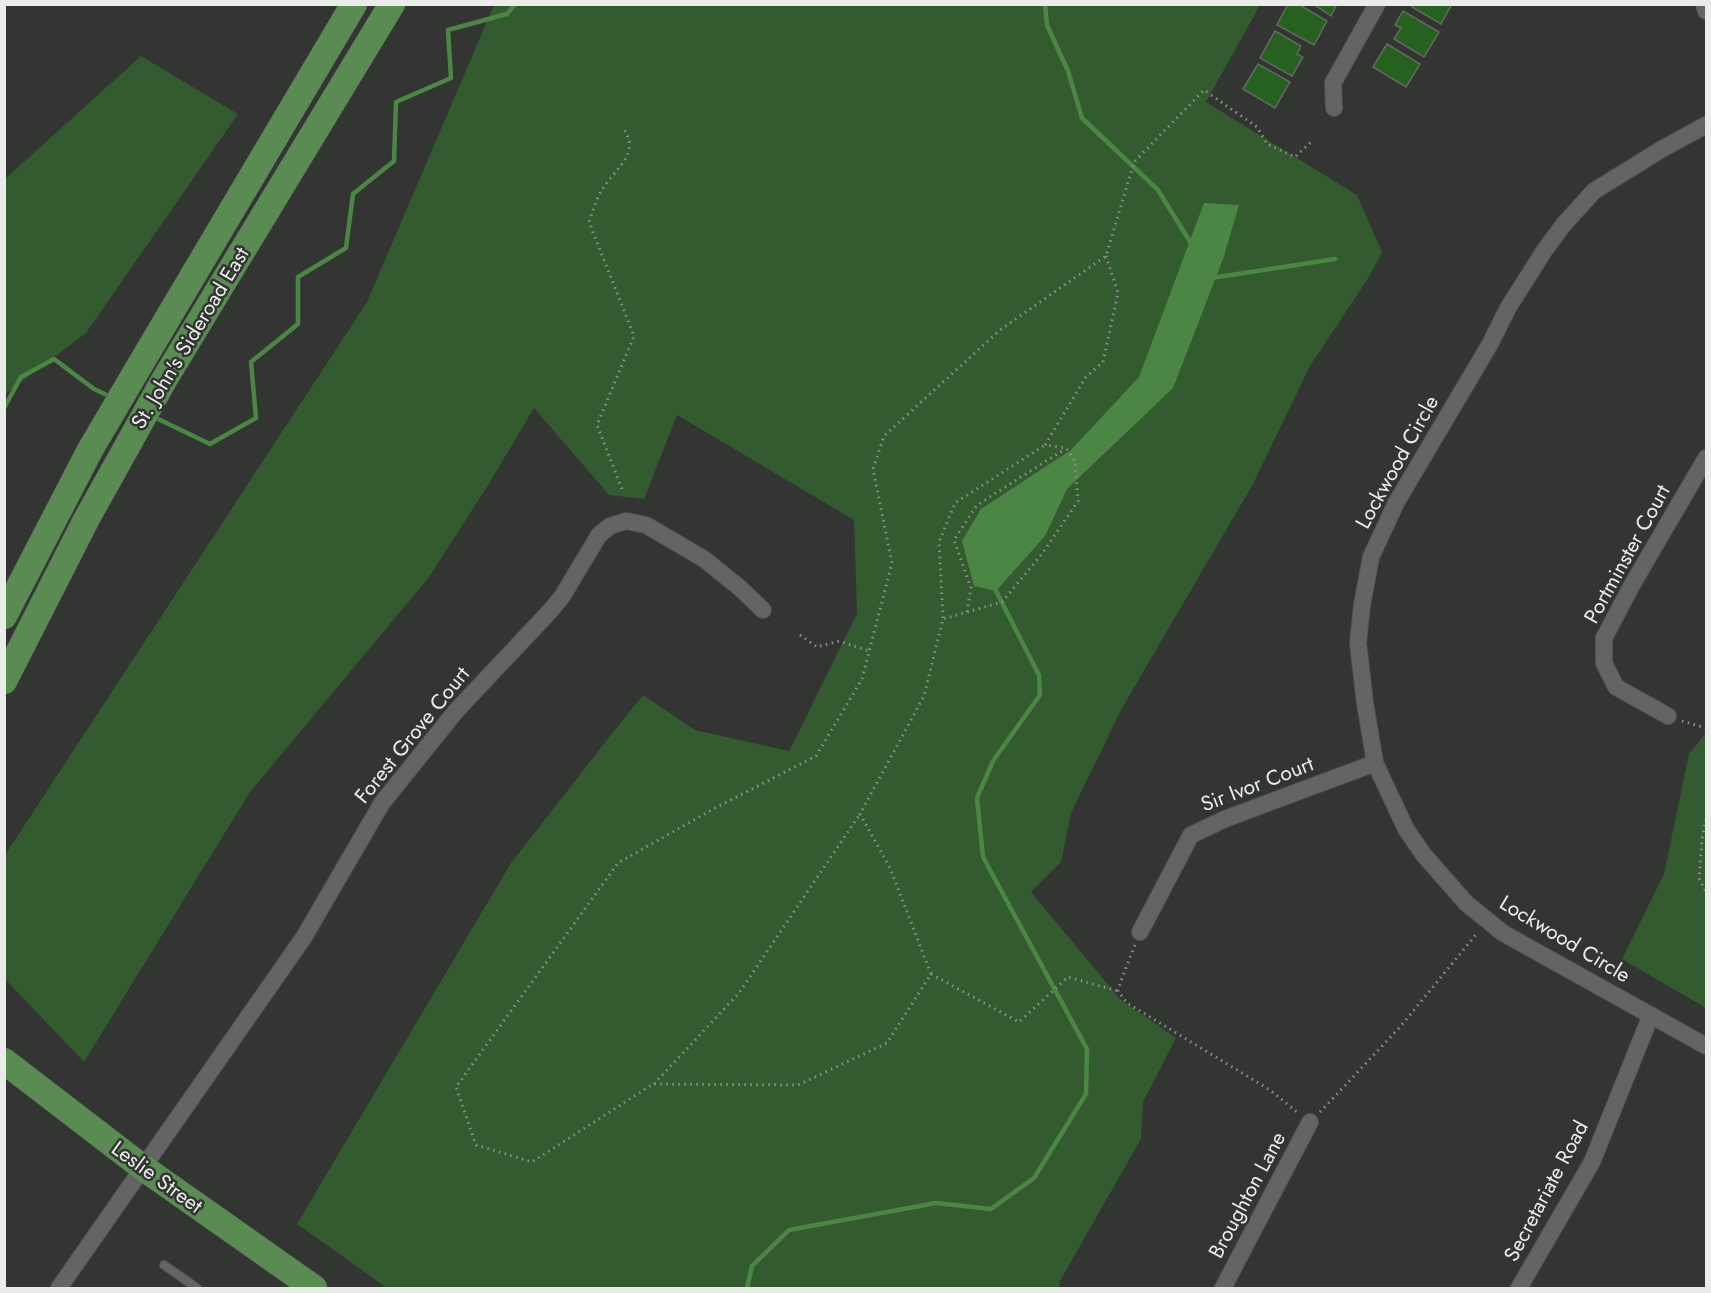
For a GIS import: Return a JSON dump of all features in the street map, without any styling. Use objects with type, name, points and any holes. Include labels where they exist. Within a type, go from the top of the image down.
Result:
[{"type":"main road","name":"St. John's Sideroad East","points":[[4,616],[90,450],[354,4]]},
{"type":"main road","name":"St. John's Sideroad East","points":[[4,681],[86,520],[164,380],[392,4]]},
{"type":"main road","name":"Leslie Street","points":[[4,1061],[142,1167],[314,1288]]},
{"type":"street","points":[[1334,108],[1333,83],[1377,4]]},
{"type":"street","points":[[1704,4],[1707,11]]},
{"type":"street","name":"Lockwood Circle","points":[[1707,125],[1662,149],[1594,191],[1564,224],[1544,251],[1508,308],[1490,344],[1396,503],[1371,556],[1358,643],[1375,763],[1406,829],[1423,854],[1466,903],[1503,933],[1707,1046]]},
{"type":"street","name":"Portminster Court","points":[[1668,716],[1616,687],[1604,663],[1604,638],[1632,585],[1707,458]]},
{"type":"street","name":"Forest Grove Court","points":[[59,1288],[304,937],[382,803],[456,711],[552,609],[563,595],[597,537],[604,530],[616,523],[626,521],[646,525],[704,559],[763,610]]},
{"type":"street","name":"Sir Ivor Court","points":[[1140,932],[1191,835],[1225,819],[1375,763]]},
{"type":"street","name":"Secretariate Road","points":[[1519,1288],[1592,1162],[1651,1015]]},
{"type":"street","name":"Broughton Lane","points":[[1223,1288],[1310,1122]]},
{"type":"lane","points":[[164,1265],[197,1288]]},
{"type":"path","points":[[1106,256],[1000,330],[884,436],[873,469],[892,563],[862,679],[816,756],[715,808],[618,863],[456,1087],[476,1145],[532,1162],[653,1084],[739,993],[860,814],[924,696],[943,619],[939,542],[955,503],[1045,445],[1086,377],[1103,362],[1118,293],[1106,256],[1134,162],[1204,90],[1257,127],[1267,144],[1295,157],[1312,141]]},
{"type":"path","points":[[622,489],[597,425],[634,336],[589,222],[601,191],[628,156],[629,136],[623,128]]},
{"type":"path","points":[[943,619],[1002,602],[1042,554],[1078,501],[1075,461],[1066,448],[1045,445]]},
{"type":"path","points":[[967,612],[971,588],[954,540],[977,506],[1066,448]]},
{"type":"path","points":[[800,635],[817,647],[839,641],[869,651]]},
{"type":"path","points":[[1668,716],[1707,728]]},
{"type":"path","points":[[860,814],[890,868],[931,974],[1018,1022],[1068,977],[1118,991],[1127,1003],[1270,1090],[1310,1122],[1400,1027],[1487,920]]},
{"type":"path","points":[[1707,819],[1702,839],[1699,878],[1707,892]]},
{"type":"path","points":[[1118,991],[1140,932]]},
{"type":"path","points":[[653,1084],[798,1085],[887,1043],[931,974]]},
{"type":"shaded area","points":[[494,5],[1260,5],[1206,102],[1357,195],[1382,252],[1369,277],[1310,366],[1253,484],[1121,710],[1071,813],[1061,862],[1031,892],[1121,1000],[1176,1038],[1143,1102],[1141,1139],[1060,1281],[1059,1288],[387,1288],[297,1224],[511,863],[643,695],[695,730],[789,751],[857,614],[854,520],[677,415],[644,499],[609,495],[534,408],[429,577],[250,792],[84,1062],[5,979],[5,855],[367,302]]},
{"type":"shaded area","points":[[141,56],[238,114],[86,333],[5,394],[5,179]]},
{"type":"shaded area","points":[[1204,203],[1239,205],[1223,259],[1173,388],[1067,489],[1045,536],[996,591],[974,586],[962,541],[981,509],[1071,450],[1139,377]]},
{"type":"shaded area","points":[[1706,733],[1706,1008],[1622,959],[1664,874],[1689,754]]},
{"type":"building","points":[[1288,4],[1298,4],[1327,21],[1314,45],[1277,25]]},
{"type":"building","points":[[1313,4],[1337,4],[1331,16]]},
{"type":"building","points":[[1413,4],[1452,4],[1441,24],[1412,7]]},
{"type":"building","points":[[1403,11],[1439,32],[1424,57],[1394,39],[1401,28],[1395,25]]},
{"type":"building","points":[[1275,31],[1301,46],[1297,54],[1303,57],[1292,76],[1260,58]]},
{"type":"building","points":[[1387,44],[1420,64],[1406,87],[1373,67]]},
{"type":"building","points":[[1258,64],[1290,82],[1275,108],[1243,89]]},
{"type":"waterway","points":[[154,417],[210,444],[256,418],[251,362],[298,324],[298,277],[346,248],[353,194],[394,161],[396,102],[451,78],[448,30],[507,14],[515,4]]},
{"type":"waterway","points":[[1045,4],[1047,25],[1068,71],[1082,118],[1158,190],[1192,245]]},
{"type":"waterway","points":[[1211,278],[1335,259]]},
{"type":"waterway","points":[[4,408],[21,377],[54,359],[94,389],[111,397]]},
{"type":"waterway","points":[[747,1288],[752,1266],[789,1230],[936,1203],[991,1209],[1034,1178],[1086,1094],[1087,1049],[983,857],[977,798],[993,761],[1040,695],[1039,675],[996,591]]}]
